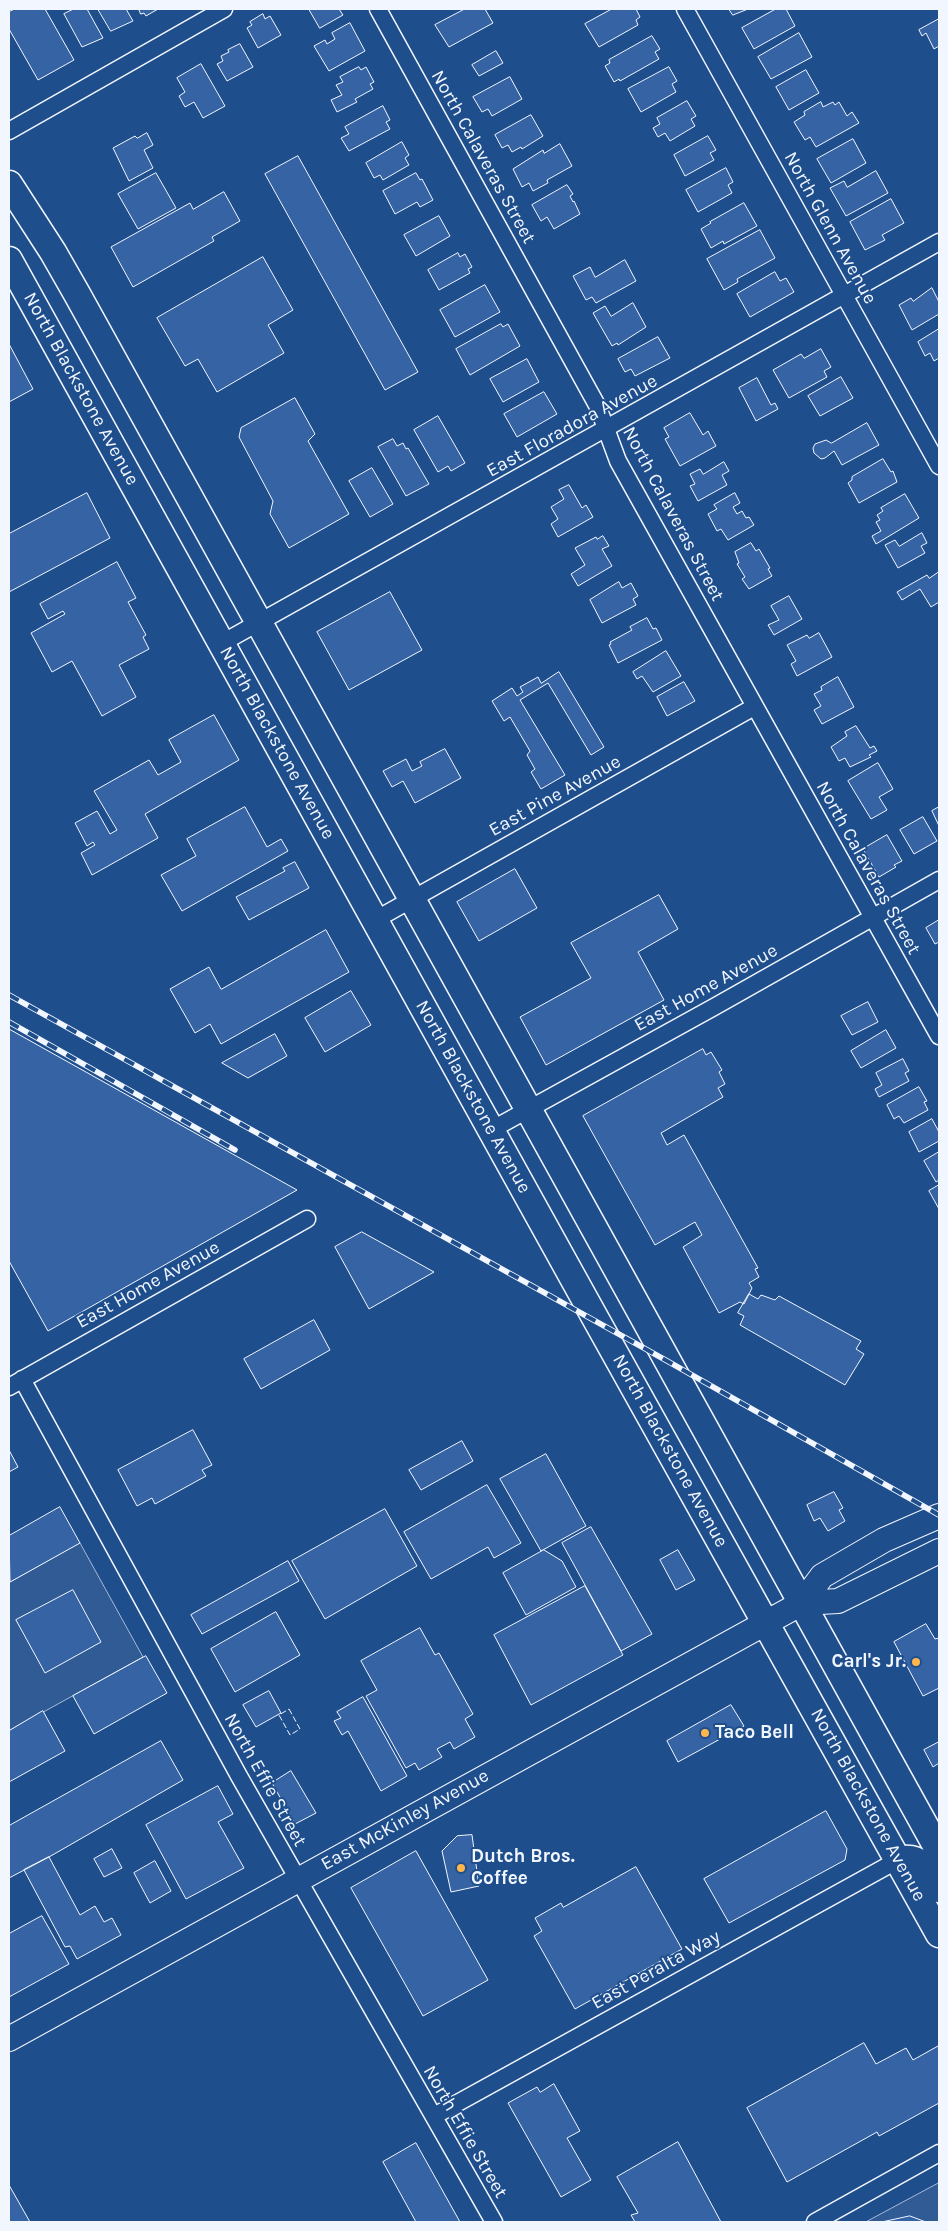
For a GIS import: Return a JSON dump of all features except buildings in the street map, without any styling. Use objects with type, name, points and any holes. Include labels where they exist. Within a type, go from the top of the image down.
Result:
[{"type":"main road","points":[[9,184],[62,269],[939,1851]]},
{"type":"main road","name":"North Blackstone Avenue","points":[[9,260],[491,1130],[936,1925]]},
{"type":"main road","name":"East McKinley Avenue","points":[[9,2039],[802,1603],[822,1576],[884,1540],[939,1516]]},
{"type":"main road","name":"East McKinley Avenue","points":[[802,1603],[838,1602],[939,1551]]},
{"type":"main road","points":[[898,1860],[906,1858],[921,1862],[939,1889]]},
{"type":"street","points":[[9,131],[224,9]]},
{"type":"street","name":"North Calaveras Street","points":[[378,9],[598,407],[618,461],[939,1036]]},
{"type":"street","name":"North Glenn Avenue","points":[[685,9],[939,466]]},
{"type":"street","name":"East Floradora Avenue","points":[[222,643],[606,430],[939,242]]},
{"type":"street","name":"East Pine Avenue","points":[[375,920],[754,707]]},
{"type":"street","name":"East Home Avenue","points":[[491,1130],[939,880]]},
{"type":"street","name":"East Home Avenue","points":[[16,1383],[307,1219]]},
{"type":"street","name":"North Effie Street","points":[[16,1383],[494,2222]]},
{"type":"street","name":"East Peralta Way","points":[[434,2116],[898,1860]]},
{"type":"street","points":[[815,2222],[939,2153]]},
{"type":"shaded area","points":[[80,1543],[143,1657],[9,1731],[9,1583]]},
{"type":"shaded area","points":[[939,2183],[939,2222],[866,2222]]},
{"type":"railway","points":[[9,995],[669,1362],[939,1515]]},
{"type":"railway","points":[[9,1022],[235,1150]]},
{"type":"fence","points":[[289,1709],[300,1729],[290,1735],[279,1715],[289,1709]]},
{"type":"place","name":"Carl's Jr.","points":[[916,1662]]},
{"type":"place","name":"Taco Bell","points":[[705,1733]]},
{"type":"place","name":"Dutch Bros. Coffee","points":[[461,1868]]}]
